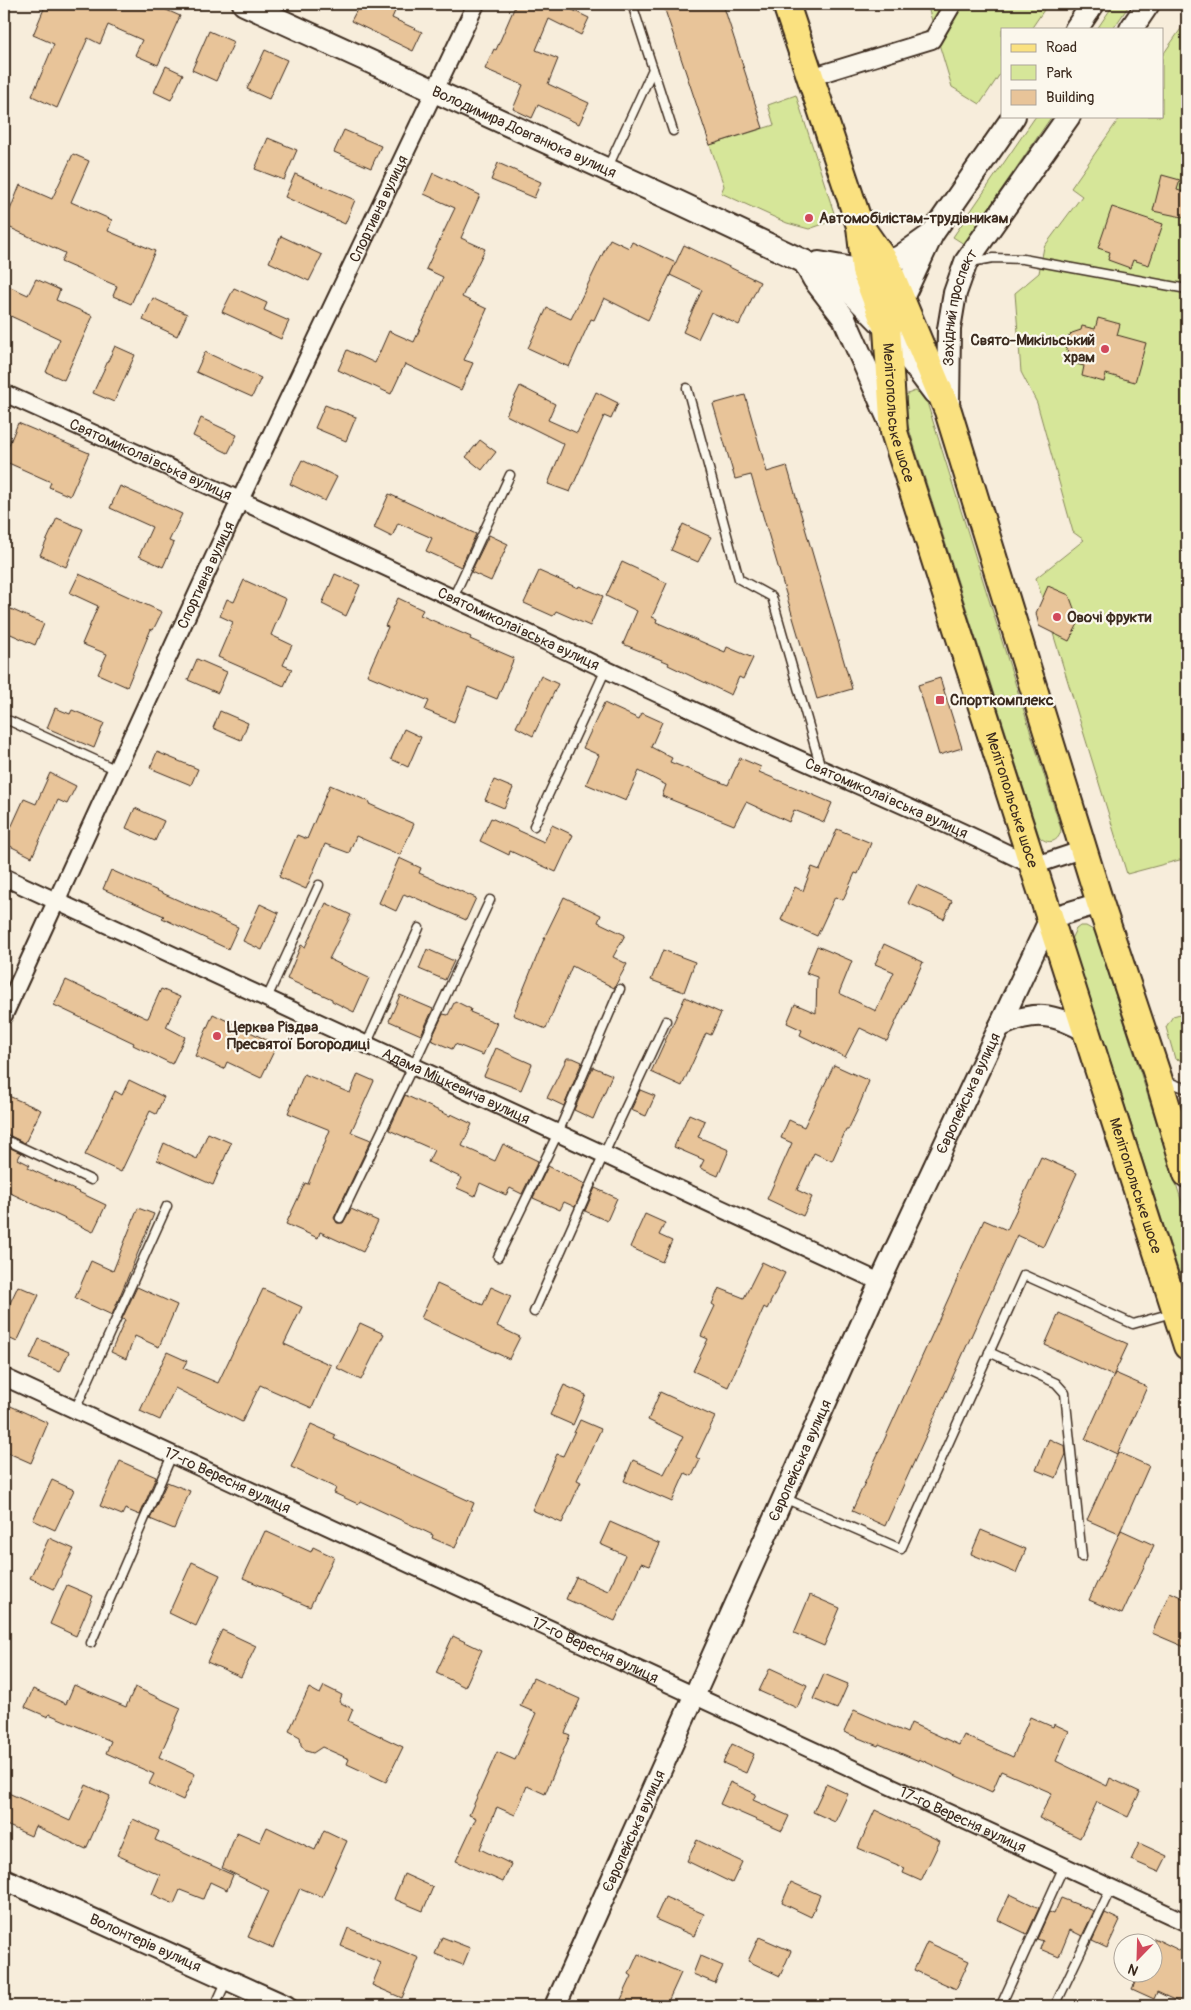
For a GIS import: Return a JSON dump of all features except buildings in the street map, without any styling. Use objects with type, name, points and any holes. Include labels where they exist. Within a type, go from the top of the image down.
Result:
[{"type":"main road","name":"Володимира Довганюка вулиця","points":[[244,4],[804,261]]},
{"type":"main road","name":"Мелітопольське шосе","points":[[786,4],[860,226],[876,267],[887,330],[894,432],[1187,1346]]},
{"type":"main road","points":[[1077,28],[1093,4]]},
{"type":"main road","points":[[1132,28],[1148,4]]},
{"type":"main road","points":[[887,330],[932,234],[1013,118]]},
{"type":"main road","name":"Західний проспект","points":[[948,411],[949,328],[955,293],[966,262],[1068,118]]},
{"type":"main road","points":[[804,261],[876,267],[900,257],[932,234]]},
{"type":"main road","points":[[804,261],[839,280],[887,330],[948,411]]},
{"type":"main road","points":[[804,261],[814,279],[844,318],[894,432]]},
{"type":"main road","points":[[876,267],[901,299],[948,411],[1100,903],[1158,1077],[1187,1174]]},
{"type":"street","name":"Спортивна вулиця","points":[[4,1015],[240,500],[476,4]]},
{"type":"street","points":[[811,77],[932,40],[953,4]]},
{"type":"street","name":"Святомиколаївська вулиця","points":[[4,393],[453,598],[822,770],[982,840],[1033,866]]},
{"type":"street","points":[[1033,866],[1084,849]]},
{"type":"street","name":"Адама Міцкевича вулиця","points":[[4,877],[880,1282]]},
{"type":"street","points":[[1050,918],[1100,903]]},
{"type":"street","name":"Європейська вулиця","points":[[555,2006],[696,1696],[880,1282],[1050,918]]},
{"type":"street","points":[[999,1027],[1016,1019],[1040,1016],[1057,1018],[1087,1032]]},
{"type":"street","name":"17-го Вересня вулиця","points":[[4,1377],[1187,1923]]},
{"type":"street","name":"Волонтерів вулиця","points":[[4,1879],[286,2006]]},
{"type":"lane","points":[[632,4],[673,131]]},
{"type":"lane","points":[[607,169],[653,69]]},
{"type":"lane","points":[[966,262],[993,258],[1023,258],[1187,289]]},
{"type":"lane","points":[[687,388],[739,579],[772,597],[822,770]]},
{"type":"lane","points":[[453,598],[510,475]]},
{"type":"lane","points":[[534,826],[606,669]]},
{"type":"lane","points":[[10,721],[117,770]]},
{"type":"lane","points":[[267,999],[319,884]]},
{"type":"lane","points":[[340,1218],[490,900]]},
{"type":"lane","points":[[366,1045],[419,928]]},
{"type":"lane","points":[[498,1257],[558,1133],[620,989]]},
{"type":"lane","points":[[534,1312],[604,1154],[666,1021]]},
{"type":"lane","points":[[1158,1077],[1187,1089]]},
{"type":"lane","points":[[4,1139],[90,1180]]},
{"type":"lane","points":[[75,1410],[167,1206]]},
{"type":"lane","points":[[784,1498],[901,1549],[1024,1275],[1133,1324],[1176,1312]]},
{"type":"lane","points":[[990,1352],[1056,1383],[1065,1393],[1082,1557]]},
{"type":"lane","points":[[91,1643],[172,1455]]},
{"type":"lane","points":[[1002,2003],[1064,1866]]},
{"type":"lane","points":[[1055,2006],[1111,1888]]},
{"type":"lane","points":[[215,2006],[227,1980]]},
{"type":"green space","points":[[927,4],[1048,4],[1032,28],[1001,28],[1001,72],[980,104],[952,87]]},
{"type":"green space","points":[[1114,4],[1130,4],[1114,28],[1098,28]]},
{"type":"green space","points":[[1187,20],[1187,858],[1127,874],[1036,578],[1084,540],[1073,532],[1037,403],[1021,372],[1015,293],[1039,273],[1044,247],[1082,196],[1071,188],[1120,118],[1164,118],[1164,53]]},
{"type":"green space","points":[[796,95],[834,213],[832,221],[809,229],[787,223],[721,193],[724,186],[710,145],[774,125],[768,105]]},
{"type":"green space","points":[[1035,118],[1051,118],[964,244],[953,237]]},
{"type":"green space","points":[[915,391],[925,396],[1061,829],[1056,840],[1053,841],[1046,841],[1039,836],[901,404],[905,395]]},
{"type":"green space","points":[[1080,926],[1086,926],[1095,931],[1187,1218],[1187,1297],[1071,939],[1076,929]]},
{"type":"green space","points":[[1187,1012],[1187,1061],[1175,1059],[1166,1027],[1173,1016]]},
{"type":"place","name":"Автомобілістам-трудівникам","points":[[809,218]]},
{"type":"place","name":"Свято-Микільський храм","points":[[1105,349]]},
{"type":"place","name":"Овочі фрукти","points":[[1057,617]]},
{"type":"place","name":"Спорткомплекс","points":[[940,700]]},
{"type":"place","name":"Церква Різдва Пресвятої Богородиці","points":[[217,1036]]}]
